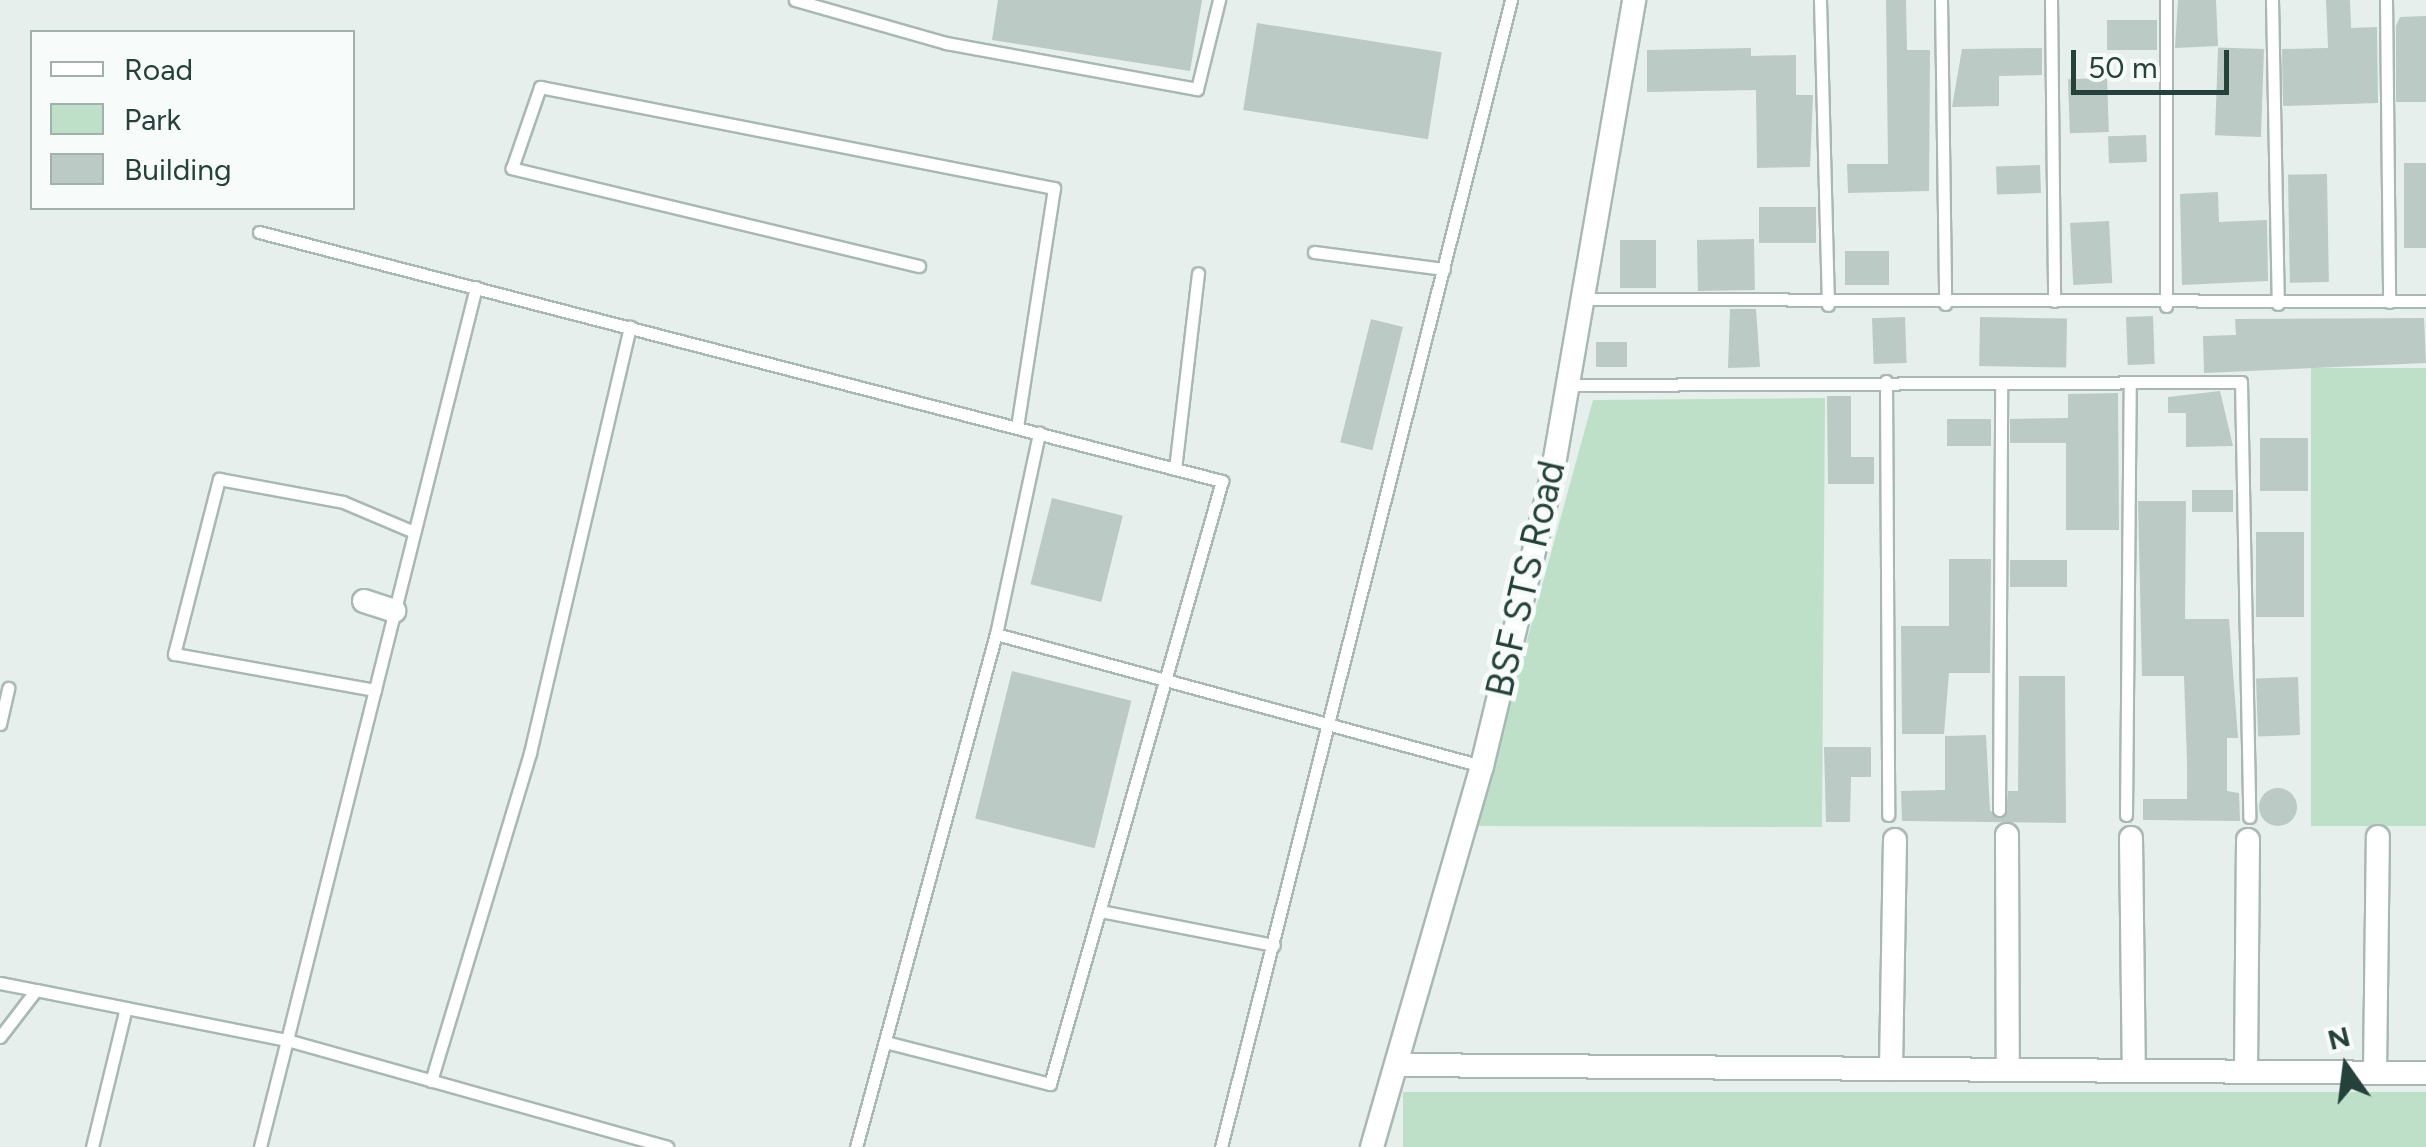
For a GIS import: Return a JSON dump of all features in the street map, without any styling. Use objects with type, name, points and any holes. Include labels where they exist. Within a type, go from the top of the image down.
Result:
[{"type":"street","name":"BSF STS Road","points":[[1372,1147],[1482,766],[1569,385],[1634,0]]},
{"type":"street","points":[[364,601],[394,611]]},
{"type":"street","points":[[2129,826],[2134,1070]]},
{"type":"street","points":[[2246,1072],[2248,828]]},
{"type":"street","points":[[2008,836],[2008,1070]]},
{"type":"street","points":[[2375,1072],[2378,837]]},
{"type":"street","points":[[1891,1069],[1896,840]]},
{"type":"street","points":[[1396,1065],[2426,1073]]},
{"type":"lane","points":[[795,0],[946,42],[1197,90],[1219,0]]},
{"type":"lane","points":[[1222,1147],[1332,725],[1511,0]]},
{"type":"lane","points":[[1820,0],[1828,304]]},
{"type":"lane","points":[[1941,0],[1946,304]]},
{"type":"lane","points":[[2051,0],[2054,301]]},
{"type":"lane","points":[[2166,0],[2166,306]]},
{"type":"lane","points":[[2272,0],[2278,304]]},
{"type":"lane","points":[[2386,0],[2390,302]]},
{"type":"lane","points":[[919,266],[512,168],[540,87],[1054,188],[1016,427]]},
{"type":"lane","points":[[258,232],[1222,481],[1170,681],[1050,1084],[885,1042]]},
{"type":"lane","points":[[1314,252],[1444,269]]},
{"type":"lane","points":[[1175,468],[1198,273]]},
{"type":"lane","points":[[260,1147],[476,287]]},
{"type":"lane","points":[[1582,299],[1828,304],[2054,301],[2166,306],[2426,302]]},
{"type":"lane","points":[[432,1081],[530,753],[630,327]]},
{"type":"lane","points":[[1886,381],[1888,815]]},
{"type":"lane","points":[[1569,385],[2241,382],[2248,828]]},
{"type":"lane","points":[[1999,810],[2001,384]]},
{"type":"lane","points":[[2129,826],[2130,385]]},
{"type":"lane","points":[[856,1147],[996,634],[1039,433]]},
{"type":"lane","points":[[375,690],[174,654],[220,479],[343,502],[414,532]]},
{"type":"lane","points":[[996,634],[1482,766]]},
{"type":"lane","points":[[0,724],[8,688]]},
{"type":"lane","points":[[1100,912],[1274,945]]},
{"type":"lane","points":[[0,983],[287,1040],[667,1147]]},
{"type":"lane","points":[[0,1036],[36,990]]},
{"type":"lane","points":[[92,1147],[126,1008]]},
{"type":"green space","points":[[2311,368],[2426,368],[2426,826],[2311,826]]},
{"type":"green space","points":[[1825,398],[1822,827],[1476,826],[1593,400]]},
{"type":"green space","points":[[1403,1092],[2426,1092],[2426,1147],[1403,1147]]},
{"type":"building","points":[[998,0],[1202,0],[1190,71],[992,40]]},
{"type":"building","points":[[1886,0],[1906,0],[1907,50],[1930,50],[1929,191],[1848,193],[1847,164],[1888,164]]},
{"type":"building","points":[[2178,0],[2216,0],[2218,46],[2175,48]]},
{"type":"building","points":[[2326,0],[2350,0],[2351,28],[2377,27],[2378,103],[2283,106],[2282,49],[2328,48]]},
{"type":"building","points":[[2426,16],[2426,102],[2396,102],[2396,26],[2400,17]]},
{"type":"building","points":[[2107,20],[2157,20],[2157,50],[2107,50]]},
{"type":"building","points":[[1257,23],[1442,52],[1428,139],[1243,110]]},
{"type":"building","points":[[2218,47],[2264,49],[2261,137],[2215,135]]},
{"type":"building","points":[[1751,48],[1751,56],[1796,55],[1796,95],[1813,95],[1810,167],[1757,168],[1756,90],[1647,92],[1647,50]]},
{"type":"building","points":[[2042,48],[2042,75],[1999,76],[1999,106],[1952,107],[1962,49]]},
{"type":"building","points":[[2107,78],[2109,132],[2070,133],[2068,79]]},
{"type":"building","points":[[2146,135],[2147,162],[2109,163],[2108,136]]},
{"type":"building","points":[[2404,163],[2426,163],[2426,248],[2404,248]]},
{"type":"building","points":[[2040,165],[2041,193],[1997,195],[1996,167]]},
{"type":"building","points":[[2327,174],[2329,282],[2290,283],[2288,175]]},
{"type":"building","points":[[2218,192],[2219,222],[2267,220],[2268,281],[2182,285],[2180,194]]},
{"type":"building","points":[[1759,207],[1816,207],[1816,243],[1759,243]]},
{"type":"building","points":[[2109,221],[2112,283],[2073,285],[2070,223]]},
{"type":"building","points":[[1754,239],[1755,290],[1698,291],[1697,240]]},
{"type":"building","points":[[1620,240],[1656,240],[1656,288],[1620,288]]},
{"type":"building","points":[[1845,251],[1889,251],[1889,285],[1845,285]]},
{"type":"building","points":[[1730,309],[1756,309],[1760,367],[1728,368]]},
{"type":"building","points":[[2153,316],[2155,364],[2128,365],[2126,317]]},
{"type":"building","points":[[1905,317],[1907,363],[1874,364],[1872,318]]},
{"type":"building","points":[[1980,317],[2067,319],[2066,368],[1979,366]]},
{"type":"building","points":[[2424,318],[2426,363],[2204,373],[2203,336],[2236,335],[2235,319]]},
{"type":"building","points":[[1371,319],[1403,327],[1372,450],[1340,442]]},
{"type":"building","points":[[1596,342],[1627,342],[1627,367],[1596,367]]},
{"type":"building","points":[[2220,391],[2233,446],[2186,447],[2186,413],[2168,413],[2168,397]]},
{"type":"building","points":[[2118,393],[2119,530],[2066,530],[2066,443],[2010,443],[2010,419],[2068,418],[2068,394]]},
{"type":"building","points":[[1827,396],[1851,396],[1851,457],[1874,457],[1874,484],[1828,484]]},
{"type":"building","points":[[1947,419],[1991,419],[1991,446],[1947,446]]},
{"type":"building","points":[[2260,438],[2308,438],[2308,491],[2260,491]]},
{"type":"building","points":[[2192,490],[2233,490],[2233,512],[2192,512]]},
{"type":"building","points":[[1052,498],[1123,516],[1101,602],[1030,584]]},
{"type":"building","points":[[2138,501],[2186,501],[2185,619],[2229,619],[2238,738],[2227,738],[2227,791],[2239,793],[2240,821],[2143,820],[2143,799],[2187,799],[2187,763],[2184,676],[2142,676]]},
{"type":"building","points":[[2256,532],[2304,532],[2304,617],[2256,617]]},
{"type":"building","points":[[1949,559],[1991,559],[1990,673],[1949,673],[1944,734],[1902,734],[1901,626],[1949,626]]},
{"type":"building","points":[[2010,560],[2067,560],[2067,587],[2010,587]]},
{"type":"building","points":[[1012,671],[1131,701],[1095,848],[975,818]]},
{"type":"building","points":[[2019,676],[2065,676],[2066,823],[1902,821],[1901,791],[1945,790],[1945,736],[1986,735],[1990,811],[2006,816],[2008,791],[2018,791]]},
{"type":"building","points":[[2298,677],[2300,735],[2258,736],[2256,678]]},
{"type":"building","points":[[1824,747],[1871,747],[1871,777],[1851,777],[1850,822],[1826,822]]},
{"type":"building","points":[[2278,788],[2292,793],[2297,807],[2292,821],[2278,826],[2264,821],[2259,807],[2264,793]]}]
